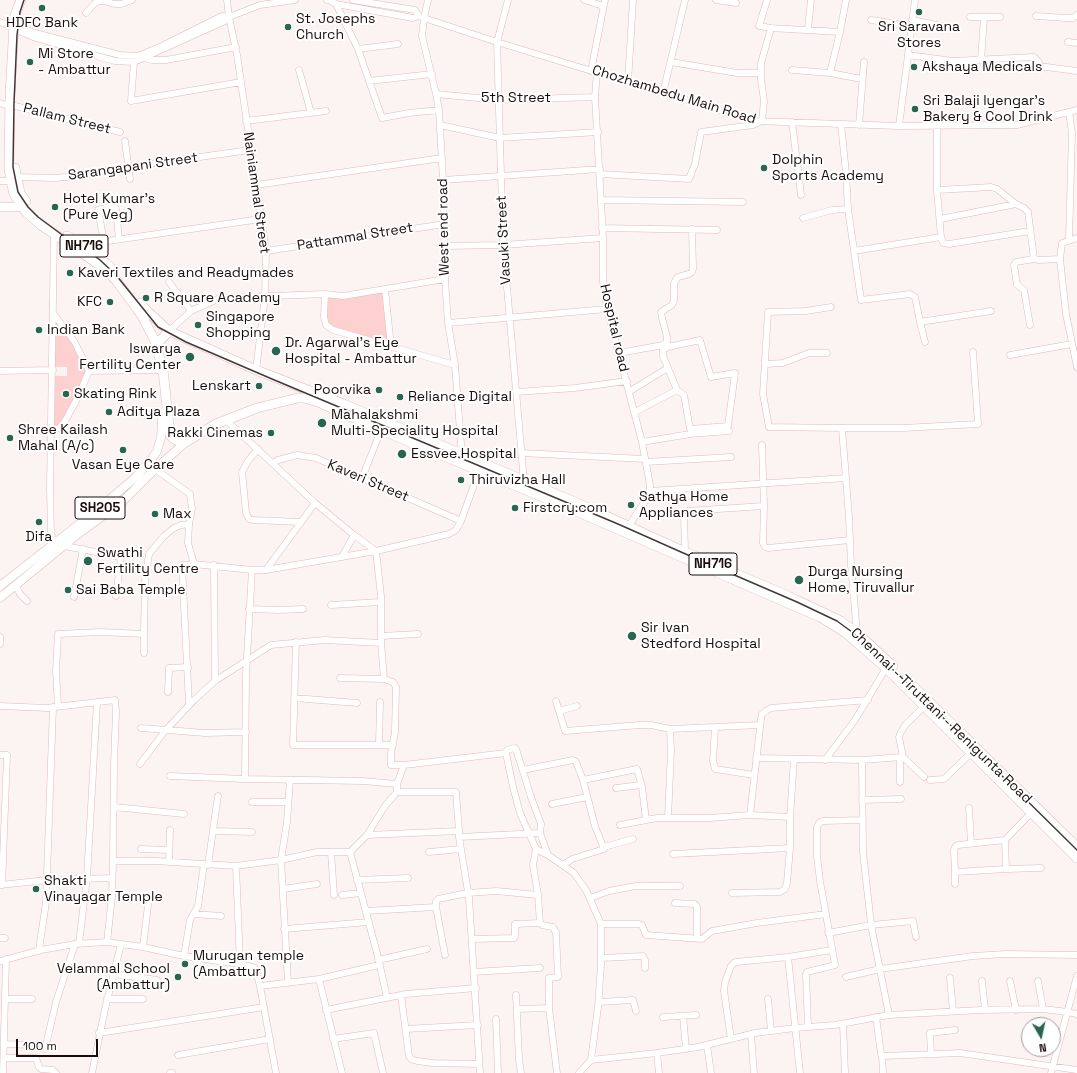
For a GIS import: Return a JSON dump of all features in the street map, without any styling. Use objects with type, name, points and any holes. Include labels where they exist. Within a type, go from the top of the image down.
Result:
[{"type":"highway","name":"Chennai - Tiruttani - Renigunta Road","points":[[21,0],[16,15],[15,27],[13,106],[9,149],[14,194],[31,216],[95,262],[116,280],[141,314],[156,345]]},
{"type":"highway","name":"Chennai - Tiruttani - Renigunta Road","points":[[15,27],[26,0]]},
{"type":"highway","name":"Chennai - Tiruttani - Renigunta Road","points":[[13,179],[29,207],[63,234],[88,248],[106,262],[121,278],[147,311],[169,331],[284,382],[346,405],[461,459],[628,527],[839,620],[1077,858]]},
{"type":"highway","points":[[156,345],[169,331]]},
{"type":"highway","name":"NH716","points":[[156,345],[163,370],[170,435],[174,439],[186,442],[216,424],[256,408],[291,400]]},
{"type":"highway","points":[[284,382],[293,392],[294,396],[291,400]]},
{"type":"highway","name":"Chennai - Tiruttani - Renigunta Road","points":[[291,400],[304,398],[318,402],[381,430],[461,459],[479,471],[523,485],[562,505],[820,618],[846,633],[855,636],[931,703],[1077,847]]},
{"type":"main road","points":[[0,207],[23,207]]},
{"type":"main road","name":"SH205","points":[[0,586],[136,477],[151,460],[159,445],[162,420],[167,407]]},
{"type":"main road","name":"SH205","points":[[0,598],[123,501],[155,469],[186,442]]},
{"type":"street","points":[[86,13],[95,3],[100,1],[121,4],[132,0]]},
{"type":"street","name":"Nainiammal Street","points":[[227,0],[229,17],[236,47],[266,251],[265,297],[256,370]]},
{"type":"street","points":[[0,22],[115,61],[134,62],[226,21],[229,17],[261,3],[295,0]]},
{"type":"street","name":"Chozhambedu Main Road","points":[[329,0],[336,4],[414,18],[422,17],[497,42],[755,121],[899,126],[1016,125],[1077,110]]},
{"type":"street","points":[[354,0],[415,10],[422,17]]},
{"type":"street","name":"West end road","points":[[428,0],[422,17],[422,36],[432,74],[440,125],[445,224],[445,279],[448,323],[455,365],[461,459]]},
{"type":"street","name":"Vasuki Street","points":[[508,0],[497,42],[500,100],[503,245],[523,485]]},
{"type":"street","points":[[584,0],[604,3]]},
{"type":"street","points":[[628,82],[633,0]]},
{"type":"street","points":[[663,93],[685,0]]},
{"type":"street","points":[[716,0],[736,3]]},
{"type":"street","points":[[767,0],[759,26],[840,32]]},
{"type":"street","points":[[808,30],[811,0]]},
{"type":"street","points":[[830,73],[846,0]]},
{"type":"street","points":[[899,126],[915,0]]},
{"type":"street","name":"Hospital road","points":[[604,3],[594,72],[603,238],[603,281],[607,309],[630,391],[642,442],[650,491]]},
{"type":"street","points":[[336,4],[358,49],[382,118],[438,110]]},
{"type":"street","points":[[1036,16],[1074,18],[1077,15]]},
{"type":"street","points":[[15,27],[96,49],[130,56],[138,56],[222,16],[229,17]]},
{"type":"street","points":[[970,17],[1000,17]]},
{"type":"street","points":[[981,60],[984,17]]},
{"type":"street","points":[[871,20],[912,23],[956,29]]},
{"type":"street","points":[[443,180],[600,172],[689,179],[695,164],[701,132],[753,125],[762,121],[764,100],[761,63],[771,28]]},
{"type":"street","points":[[1068,42],[1077,43]]},
{"type":"street","points":[[358,49],[398,44]]},
{"type":"street","points":[[145,58],[152,60],[166,60],[236,47]]},
{"type":"street","points":[[908,55],[953,61],[1034,57],[1039,62],[1039,66],[1077,71]]},
{"type":"street","points":[[134,62],[130,101],[241,82]]},
{"type":"street","points":[[670,62],[737,73],[761,73]]},
{"type":"street","points":[[860,125],[864,62]]},
{"type":"street","points":[[298,70],[310,113]]},
{"type":"street","points":[[792,70],[830,73],[862,79]]},
{"type":"street","points":[[369,81],[432,74]]},
{"type":"street","name":"5th Street","points":[[436,94],[500,100],[595,97]]},
{"type":"street","name":"Pallam Street","points":[[0,103],[120,132]]},
{"type":"street","points":[[246,121],[326,111]]},
{"type":"street","points":[[1069,112],[1072,133],[1070,240]]},
{"type":"street","points":[[792,122],[801,195]]},
{"type":"street","points":[[841,124],[848,209],[861,300],[910,294],[915,297],[925,342]]},
{"type":"street","points":[[440,125],[500,138],[598,132]]},
{"type":"street","points":[[937,126],[937,190],[941,237],[943,242],[949,244],[1030,232]]},
{"type":"street","points":[[125,141],[130,179]]},
{"type":"street","name":"Sarangapani Street","points":[[0,181],[78,176],[128,167],[250,150]]},
{"type":"street","points":[[256,185],[442,158]]},
{"type":"street","points":[[937,190],[991,187],[998,189],[1028,212],[1034,259]]},
{"type":"street","points":[[601,200],[743,202]]},
{"type":"street","points":[[940,220],[1016,204]]},
{"type":"street","points":[[104,241],[98,210],[113,206],[116,209],[119,239]]},
{"type":"street","points":[[803,218],[832,210],[848,209]]},
{"type":"street","points":[[88,248],[94,243],[104,241],[261,219]]},
{"type":"street","name":"Pattammal Street","points":[[266,251],[445,224]]},
{"type":"street","points":[[602,228],[718,230]]},
{"type":"street","points":[[619,353],[663,345],[667,342],[661,314],[662,310],[672,305],[674,300],[674,283],[678,276],[692,272],[692,230]]},
{"type":"street","points":[[54,234],[50,487],[51,535],[55,542],[63,547],[83,549],[121,557],[116,596]]},
{"type":"street","points":[[854,251],[941,237]]},
{"type":"street","points":[[444,246],[503,245],[603,238]]},
{"type":"street","points":[[1077,238],[1062,243],[1060,259],[1066,314],[1077,367]]},
{"type":"street","points":[[1030,325],[1024,290],[1018,287],[1014,265],[1019,261],[1034,259],[1060,259]]},
{"type":"street","points":[[169,331],[191,311],[220,298],[325,294],[343,296],[445,279]]},
{"type":"street","points":[[169,282],[191,311]]},
{"type":"street","points":[[385,289],[391,347]]},
{"type":"street","points":[[325,294],[324,317],[326,326],[333,330],[455,365]]},
{"type":"street","points":[[831,306],[806,311],[768,312],[763,394],[769,427],[903,428],[978,424],[973,352]]},
{"type":"street","points":[[448,323],[509,319],[607,309]]},
{"type":"street","points":[[920,322],[991,311]]},
{"type":"street","points":[[52,431],[59,428],[64,423],[78,398],[89,371],[74,342],[53,313]]},
{"type":"street","points":[[700,340],[711,377],[735,373],[728,426],[690,429],[684,395],[677,390],[663,356],[663,350],[668,347],[700,340]]},
{"type":"street","points":[[1010,354],[1072,344]]},
{"type":"street","points":[[766,364],[783,363],[809,353],[827,353]]},
{"type":"street","points":[[630,391],[668,368]]},
{"type":"street","points":[[0,371],[52,370]]},
{"type":"street","points":[[89,371],[163,370]]},
{"type":"street","points":[[516,392],[575,388],[627,381]]},
{"type":"street","points":[[635,412],[677,390]]},
{"type":"street","points":[[226,420],[315,503],[376,551],[381,602],[381,643],[384,679]]},
{"type":"street","points":[[842,428],[855,636]]},
{"type":"street","points":[[362,478],[381,430]]},
{"type":"street","points":[[642,442],[690,434],[729,432]]},
{"type":"street","points":[[762,445],[764,506],[763,543],[765,547],[768,548],[850,540]]},
{"type":"street","points":[[258,449],[248,461],[242,472],[245,509],[249,519],[270,522],[300,522]]},
{"type":"street","points":[[521,453],[645,461],[731,457]]},
{"type":"street","name":"Kaveri Street","points":[[273,463],[278,460],[297,455],[316,458],[461,521]]},
{"type":"street","points":[[155,469],[190,494],[192,509],[189,524],[188,543],[194,564]]},
{"type":"street","points":[[189,705],[182,565],[214,565],[252,570],[266,570],[376,551],[449,534],[456,530],[461,521],[479,471]]},
{"type":"street","points":[[628,527],[647,500],[650,491],[846,478]]},
{"type":"street","points":[[266,570],[315,503]]},
{"type":"street","points":[[685,552],[684,515],[687,511],[764,506]]},
{"type":"street","points":[[144,653],[145,581],[149,554],[164,536],[174,528],[189,524]]},
{"type":"street","points":[[342,557],[354,535]]},
{"type":"street","points":[[74,597],[83,549]]},
{"type":"street","points":[[214,565],[216,681]]},
{"type":"street","points":[[245,779],[246,662],[252,570]]},
{"type":"street","points":[[16,586],[20,594],[27,601]]},
{"type":"street","points":[[331,605],[381,602]]},
{"type":"street","points":[[249,609],[303,609]]},
{"type":"street","points":[[39,950],[46,902],[58,634],[101,632],[144,634]]},
{"type":"street","points":[[382,636],[418,634]]},
{"type":"street","points":[[0,637],[0,644]]},
{"type":"street","points":[[140,764],[165,731],[189,705],[216,681],[271,645],[326,640],[381,643]]},
{"type":"street","points":[[296,642],[293,745],[393,745]]},
{"type":"street","points":[[168,692],[169,668],[188,667]]},
{"type":"street","points":[[825,760],[855,720],[886,668]]},
{"type":"street","points":[[340,678],[384,679],[393,682],[396,687],[395,732],[391,753],[391,765],[404,765],[506,753],[507,750],[514,748],[516,749],[541,824],[540,833],[548,855]]},
{"type":"street","points":[[294,698],[357,703]]},
{"type":"street","points":[[0,706],[55,707],[115,700],[113,860],[107,942]]},
{"type":"street","points":[[750,815],[760,725],[762,714],[766,710],[771,708],[868,700]]},
{"type":"street","points":[[556,701],[565,731],[640,725],[651,725],[670,729],[760,725]]},
{"type":"street","points":[[45,1049],[56,1002],[77,944],[87,878],[97,702]]},
{"type":"street","points":[[378,745],[380,702]]},
{"type":"street","points":[[559,711],[577,706]]},
{"type":"street","points":[[900,782],[901,732],[906,724],[925,706]]},
{"type":"street","points":[[715,727],[713,761],[715,769],[754,775]]},
{"type":"street","points":[[141,728],[205,733],[246,732]]},
{"type":"street","points":[[668,818],[671,751],[670,729]]},
{"type":"street","points":[[506,753],[520,813],[536,848],[533,866],[538,895],[540,923]]},
{"type":"street","points":[[756,758],[825,760],[901,758],[927,778],[944,779],[971,753]]},
{"type":"street","points":[[0,755],[7,755],[2,835],[1,885],[47,880],[112,878]]},
{"type":"street","points":[[732,893],[780,892],[785,889],[787,883],[790,848],[790,817],[794,759]]},
{"type":"street","points":[[862,760],[863,852],[871,925],[889,1015]]},
{"type":"street","points":[[523,770],[575,761],[583,780],[595,826],[604,847]]},
{"type":"street","points":[[113,860],[236,866],[281,860],[317,852],[350,852],[367,835],[397,792],[397,784],[404,765]]},
{"type":"street","points":[[583,780],[638,769],[646,820]]},
{"type":"street","points":[[170,776],[363,781],[397,784]]},
{"type":"street","points":[[288,983],[281,860],[287,822],[290,780]]},
{"type":"street","points":[[616,788],[641,785]]},
{"type":"street","points":[[397,792],[456,792],[459,834],[468,893],[472,939],[480,1073]]},
{"type":"street","points":[[184,956],[190,920],[198,906],[214,831],[218,796]]},
{"type":"street","points":[[552,804],[587,797]]},
{"type":"street","points":[[862,800],[901,799]]},
{"type":"street","points":[[252,802],[288,802]]},
{"type":"street","points":[[114,807],[184,814]]},
{"type":"street","points":[[969,808],[971,843]]},
{"type":"street","points":[[955,884],[955,847],[958,845],[971,843],[1005,840],[1031,813]]},
{"type":"street","points":[[620,826],[646,820],[668,818],[710,818],[750,815],[790,817]]},
{"type":"street","points":[[808,1027],[806,974],[807,972],[834,965],[820,881],[817,856],[817,827],[819,823],[823,821],[863,820]]},
{"type":"street","points":[[169,862],[170,830]]},
{"type":"street","points":[[214,831],[252,832]]},
{"type":"street","points":[[367,835],[540,833]]},
{"type":"street","points":[[563,865],[572,859],[604,847],[634,839]]},
{"type":"street","points":[[1005,840],[1006,869]]},
{"type":"street","points":[[536,848],[563,865],[574,874],[586,890],[601,924],[599,1002],[592,1060],[579,1073]]},
{"type":"street","points":[[673,854],[790,848]]},
{"type":"street","points":[[141,849],[169,850]]},
{"type":"street","points":[[429,852],[461,849]]},
{"type":"street","points":[[331,852],[334,895]]},
{"type":"street","points":[[350,852],[379,962],[386,998]]},
{"type":"street","points":[[236,866],[240,964]]},
{"type":"street","points":[[955,872],[1041,868]]},
{"type":"street","points":[[358,880],[408,878]]},
{"type":"street","points":[[283,889],[317,884]]},
{"type":"street","points":[[590,898],[609,891],[636,886],[680,886]]},
{"type":"street","points":[[445,955],[436,908],[436,902],[438,899],[453,895],[496,891],[538,895]]},
{"type":"street","points":[[342,895],[361,893]]},
{"type":"street","points":[[143,947],[149,897]]},
{"type":"street","points":[[675,903],[695,904],[697,906],[697,938]]},
{"type":"street","points":[[366,911],[436,908]]},
{"type":"street","points":[[194,914],[222,916]]},
{"type":"street","points":[[601,924],[639,924],[642,925],[646,935],[705,938],[712,931],[757,923],[826,914]]},
{"type":"street","points":[[828,933],[871,925],[913,920],[916,937]]},
{"type":"street","points":[[284,929],[369,922]]},
{"type":"street","points":[[472,939],[514,938],[515,924],[540,923],[542,925],[553,927],[556,933],[558,977],[549,978],[549,1008],[557,1073]]},
{"type":"street","points":[[3,1073],[3,960],[39,950],[77,944],[107,942],[143,947],[184,956],[240,964],[255,968],[260,986],[276,1073]]},
{"type":"street","points":[[92,1073],[99,1033],[121,944]]},
{"type":"street","points":[[260,986],[319,979],[427,949]]},
{"type":"street","points":[[731,1039],[724,991],[731,966],[736,962],[788,957],[832,950]]},
{"type":"street","points":[[846,977],[880,969],[980,956],[1077,954]]},
{"type":"street","points":[[601,958],[643,956],[646,968]]},
{"type":"street","points":[[788,957],[800,1073]]},
{"type":"street","points":[[474,972],[540,968]]},
{"type":"street","points":[[114,974],[157,980]]},
{"type":"street","points":[[1051,1073],[1077,976]]},
{"type":"street","points":[[950,978],[953,1011]]},
{"type":"street","points":[[319,979],[342,1073]]},
{"type":"street","points":[[982,981],[986,1010]]},
{"type":"street","points":[[1010,981],[1016,1010]]},
{"type":"street","points":[[1038,981],[1043,1009]]},
{"type":"street","points":[[326,1010],[401,995],[476,988]]},
{"type":"street","points":[[401,995],[409,1056],[413,1061],[479,1064]]},
{"type":"street","points":[[516,996],[521,1073]]},
{"type":"street","points":[[107,999],[143,999]]},
{"type":"street","points":[[768,999],[771,1031]]},
{"type":"street","points":[[4,1000],[32,1000]]},
{"type":"street","points":[[599,1002],[633,1000],[636,1011]]},
{"type":"street","points":[[99,1033],[264,1007]]},
{"type":"street","points":[[517,1009],[549,1008]]},
{"type":"street","points":[[592,1060],[657,1053],[751,1034],[795,1028],[843,1024],[889,1015],[953,1011],[1043,1009],[1077,1014]]},
{"type":"street","points":[[663,1017],[696,1015]]},
{"type":"street","points":[[683,1016],[686,1048]]},
{"type":"street","points":[[876,1017],[882,1055],[883,1073]]},
{"type":"street","points":[[496,1019],[498,1073]]},
{"type":"street","points":[[843,1024],[845,1073]]},
{"type":"street","points":[[406,1029],[478,1025]]},
{"type":"street","points":[[931,1054],[930,1033],[955,1030]]},
{"type":"street","points":[[333,1039],[374,1033],[383,1073]]},
{"type":"street","points":[[751,1034],[754,1073]]},
{"type":"street","points":[[178,1055],[270,1039]]},
{"type":"street","points":[[707,1044],[711,1073]]},
{"type":"street","points":[[3,1047],[34,1045]]},
{"type":"street","points":[[657,1053],[659,1073]]},
{"type":"street","points":[[882,1055],[888,1057],[960,1053],[1077,1070]]},
{"type":"street","points":[[4,1058],[36,1058],[41,1069],[52,1070],[56,1073]]},
{"type":"shaded area","points":[[384,291],[389,344],[335,329],[329,325],[325,317],[326,295]]},
{"type":"shaded area","points":[[55,318],[73,342],[87,372],[63,422],[57,428],[54,426],[54,376],[67,376],[67,367],[54,367]]},
{"type":"railway","points":[[24,0],[20,12],[17,35],[14,103],[13,167],[18,192],[28,207],[38,217],[65,237],[84,248],[116,275],[158,327],[186,342],[618,524],[837,621],[852,632],[915,690],[1077,850]]},
{"type":"place","name":"HDFC Bank","points":[[42,8]]},
{"type":"place","name":"Sri Saravana Stores","points":[[919,12]]},
{"type":"place","name":"St. Josephs Church","points":[[288,27]]},
{"type":"place","name":"Mi Store - Ambattur","points":[[30,62]]},
{"type":"place","name":"Akshaya Medicals","points":[[914,67]]},
{"type":"place","name":"Sri Balaji Iyengar's Bakery & Cool Drink","points":[[915,109]]},
{"type":"place","name":"Dolphin Sports Academy","points":[[764,168]]},
{"type":"place","name":"Hotel Kumar's (Pure Veg)","points":[[55,207]]},
{"type":"place","name":"Kaveri Textiles and Readymades","points":[[70,273]]},
{"type":"place","name":"R Square Academy","points":[[146,298]]},
{"type":"place","name":"KFC","points":[[110,302]]},
{"type":"place","name":"Singapore Shopping","points":[[198,325]]},
{"type":"place","name":"Indian Bank","points":[[39,330]]},
{"type":"place","name":"Dr. Agarwal's Eye Hospital - Ambattur","points":[[276,351]]},
{"type":"place","name":"Iswarya Fertility Center","points":[[190,357]]},
{"type":"place","name":"Lenskart","points":[[259,386]]},
{"type":"place","name":"Poorvika","points":[[379,390]]},
{"type":"place","name":"Skating Rink","points":[[66,394]]},
{"type":"place","name":"Reliance Digital","points":[[400,397]]},
{"type":"place","name":"Aditya Plaza","points":[[109,412]]},
{"type":"place","name":"Mahalakshmi Multi-Speciality Hospital","points":[[322,423]]},
{"type":"place","name":"Rakki Cinemas","points":[[271,433]]},
{"type":"place","name":"Shree Kailash Mahal (A/c)","points":[[10,438]]},
{"type":"place","name":"Vasan Eye Care","points":[[123,450]]},
{"type":"place","name":"Essvee Hospital","points":[[402,454]]},
{"type":"place","name":"Thiruvizha Hall","points":[[461,480]]},
{"type":"place","name":"Sathya Home Appliances","points":[[631,505]]},
{"type":"place","name":"Firstcry.com","points":[[515,508]]},
{"type":"place","name":"Max","points":[[155,514]]},
{"type":"place","name":"Difa","points":[[39,522]]},
{"type":"place","name":"Swathi Fertility Centre","points":[[88,561]]},
{"type":"place","name":"Durga Nursing Home, Tiruvallur","points":[[799,580]]},
{"type":"place","name":"Sai Baba Temple","points":[[68,590]]},
{"type":"place","name":"Sir Ivan Stedford Hospital","points":[[632,636]]},
{"type":"place","name":"Shakti Vinayagar Temple","points":[[36,889]]},
{"type":"place","name":"Murugan temple (Ambattur)","points":[[185,964]]},
{"type":"place","name":"Velammal School (Ambattur)","points":[[178,977]]}]
